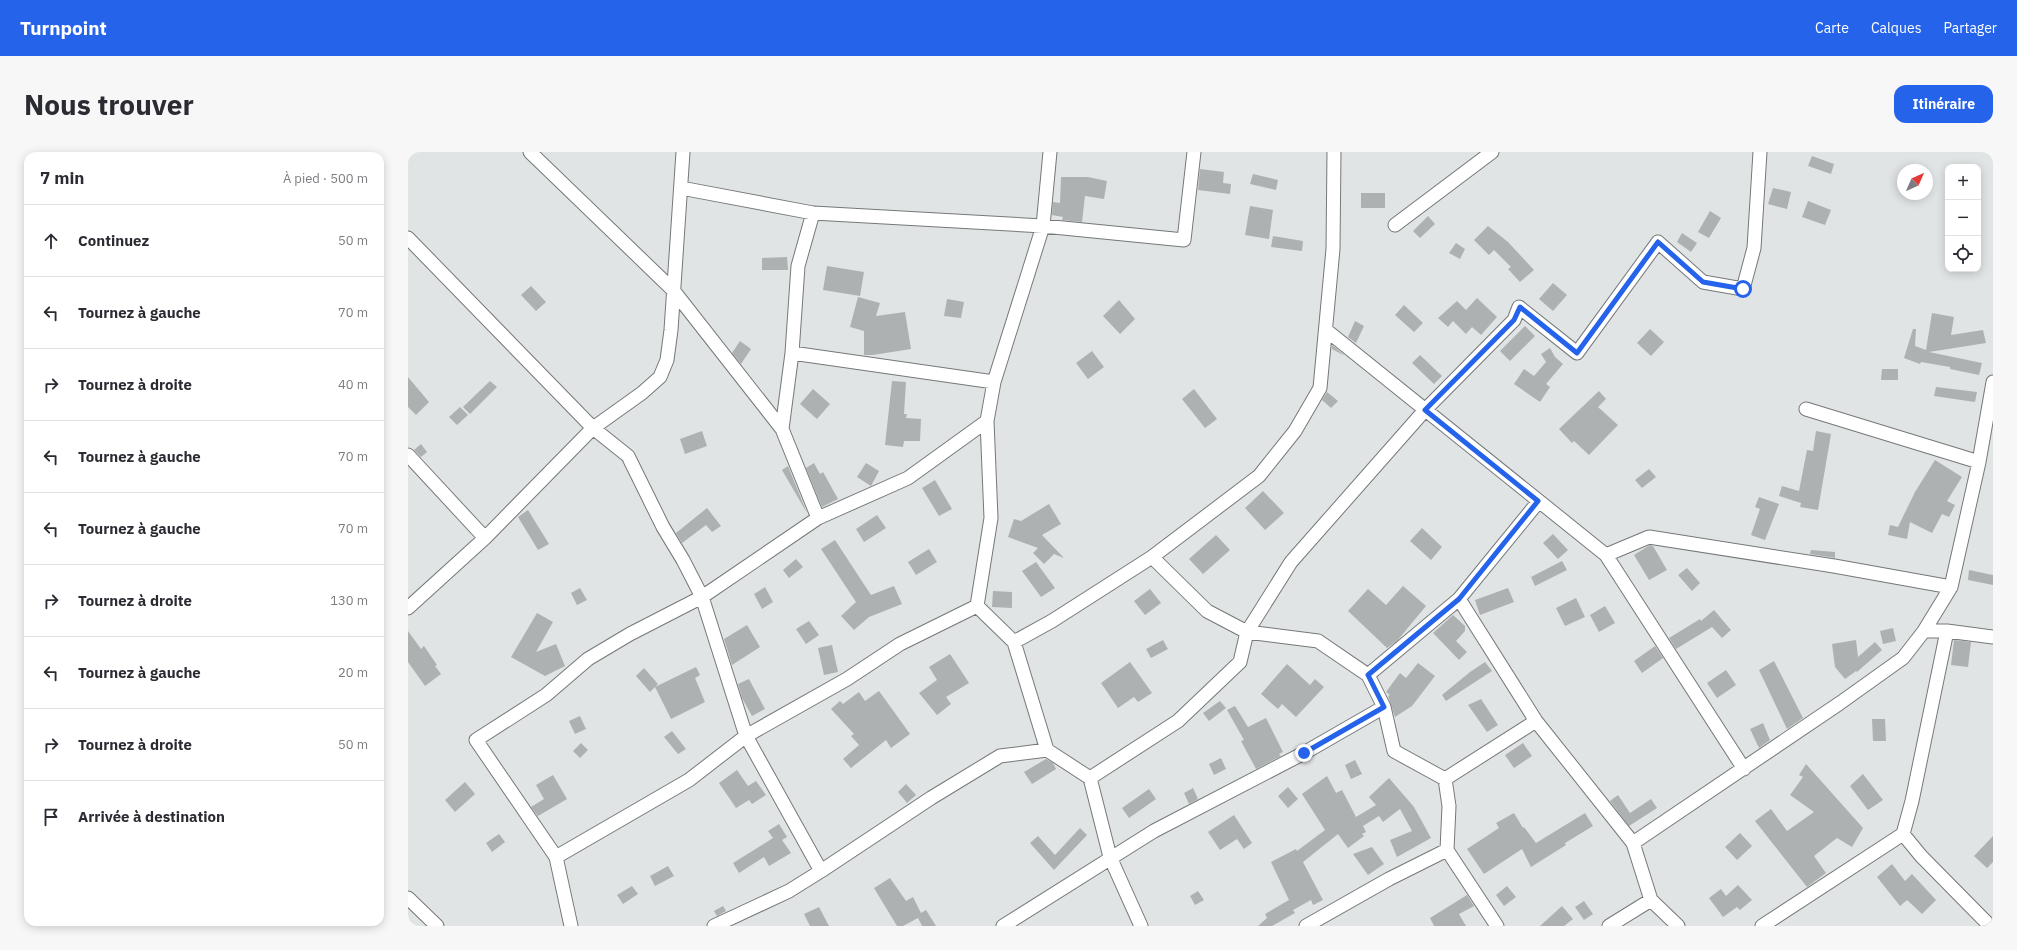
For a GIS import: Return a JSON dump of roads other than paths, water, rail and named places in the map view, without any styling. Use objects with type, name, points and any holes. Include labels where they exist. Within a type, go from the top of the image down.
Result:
[{"type":"street","points":[[530,152],[673,290],[782,429],[818,518]]},
{"type":"street","points":[[408,608],[485,538],[593,428],[642,393],[660,377],[667,360],[683,152]]},
{"type":"street","points":[[977,606],[991,518],[987,421],[994,382],[1043,226],[1050,152]]},
{"type":"street","points":[[681,188],[813,213],[1043,226],[1184,240],[1194,152]]},
{"type":"street","points":[[1014,642],[1052,621],[1152,557],[1259,476],[1295,430],[1320,388],[1333,249],[1334,152]]},
{"type":"street","points":[[1394,225],[1492,152]]},
{"type":"street","points":[[1090,778],[1178,721],[1240,662],[1247,632],[1291,562],[1425,410],[1514,320],[1520,307],[1577,353],[1658,242],[1703,282],[1743,289],[1754,248],[1760,152]]},
{"type":"street","points":[[782,429],[792,353],[798,266],[813,213]]},
{"type":"street","points":[[408,238],[593,428],[628,456],[663,527],[683,560],[702,597],[746,736],[821,871]]},
{"type":"street","points":[[1326,330],[1606,555],[1744,768]]},
{"type":"street","points":[[792,353],[994,382]]},
{"type":"street","points":[[1633,843],[1840,704],[1903,658],[1924,631],[1951,587],[1979,462],[1993,382]]},
{"type":"street","points":[[1806,409],[1979,462]]},
{"type":"street","points":[[571,926],[556,857],[476,740],[546,695],[588,660],[630,634],[702,597],[818,518],[908,478],[987,421]]},
{"type":"street","points":[[408,455],[485,538]]},
{"type":"street","points":[[1368,675],[1459,599],[1538,501]]},
{"type":"street","points":[[1606,555],[1649,536],[1834,566],[1951,587]]},
{"type":"street","points":[[1152,557],[1207,612],[1247,632],[1318,641],[1368,675],[1384,707],[1394,751],[1445,779]]},
{"type":"street","points":[[1459,599],[1536,721],[1633,843],[1651,900],[1678,926]]},
{"type":"street","points":[[977,606],[1014,642],[1047,750],[1090,778],[1110,857],[1142,926]]},
{"type":"street","points":[[556,857],[688,780],[746,736],[847,679],[900,644],[977,606]]},
{"type":"street","points":[[1924,631],[1947,631],[1993,637]]},
{"type":"street","points":[[1762,926],[1902,834],[1912,801],[1947,631]]},
{"type":"street","points":[[1003,926],[1110,857],[1154,831],[1304,753],[1384,707]]},
{"type":"street","points":[[1445,779],[1536,721]]},
{"type":"street","points":[[714,926],[788,891],[821,871],[931,798],[1000,756],[1047,750]]},
{"type":"street","points":[[1445,779],[1449,806],[1446,850],[1497,926]]},
{"type":"street","points":[[1902,834],[1921,856],[1990,926]]},
{"type":"street","points":[[1306,926],[1389,879],[1446,850]]},
{"type":"street","points":[[408,898],[437,926]]},
{"type":"street","points":[[1609,926],[1651,900]]}]
